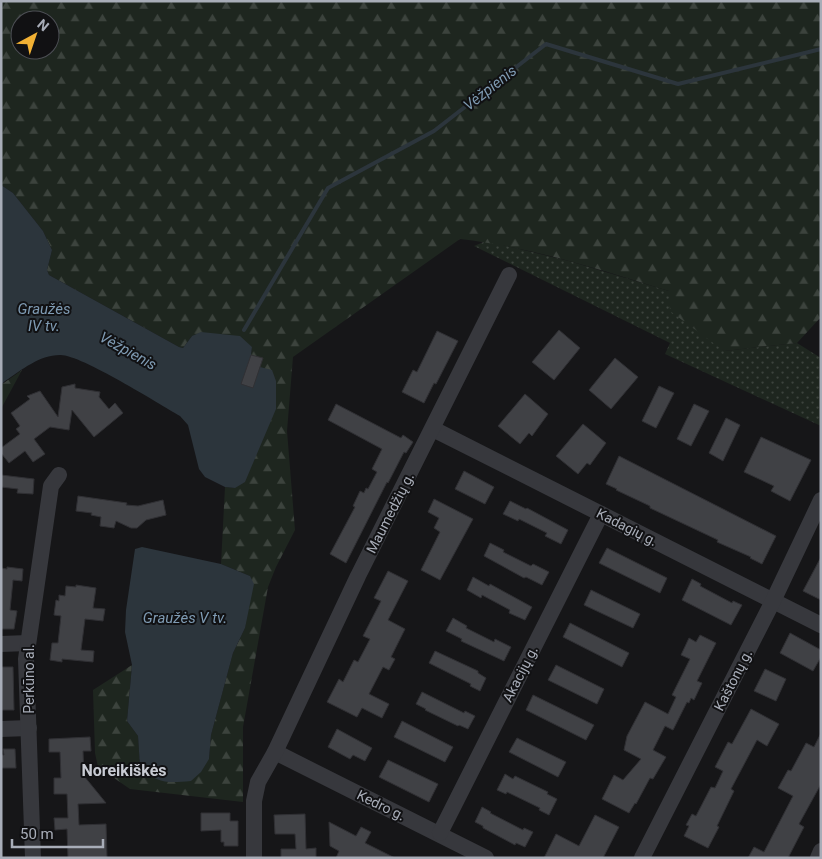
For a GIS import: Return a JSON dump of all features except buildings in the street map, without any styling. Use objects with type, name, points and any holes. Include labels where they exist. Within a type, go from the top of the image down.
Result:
[{"type":"street","name":"Maumedžių g.","points":[[254,858],[254,801],[258,782],[275,752],[358,576],[509,275]]},
{"type":"street","name":"Kadagių g.","points":[[433,429],[821,625]]},
{"type":"street","name":"Perkūno al.","points":[[33,858],[26,659],[51,486],[59,475]]},
{"type":"street","name":"Kaštonų g.","points":[[642,858],[773,601],[821,500]]},
{"type":"street","name":"Akacijų g.","points":[[440,834],[601,514]]},
{"type":"street","points":[[1,644],[28,643]]},
{"type":"street","points":[[1,729],[29,728]]},
{"type":"street","name":"Kedro g.","points":[[275,752],[486,858]]},
{"type":"street","points":[[818,858],[821,852]]},
{"type":"green space","points":[[1,1],[821,1],[821,317],[797,343],[724,351],[670,311],[669,291],[540,253],[460,239],[293,357],[287,431],[295,530],[268,587],[243,727],[243,802],[130,789],[98,767],[95,753],[93,690],[132,665],[127,721],[138,736],[140,767],[209,759],[211,735],[233,653],[245,628],[250,576],[221,564],[225,487],[235,488],[241,384],[252,347],[192,336],[183,348],[179,347],[49,275],[47,270],[52,250],[43,231],[13,193],[1,185]]},
{"type":"green space","points":[[486,241],[569,261],[669,291],[724,351],[797,343],[821,358],[821,426],[665,354],[670,343],[474,246]]},
{"type":"green space","points":[[22,370],[2,407],[1,412],[1,385]]},
{"type":"water","name":"Graužės IV tv.","points":[[1,185],[13,193],[43,231],[52,250],[47,270],[49,275],[179,347],[183,348],[192,336],[201,332],[240,336],[252,347],[242,384],[260,367],[272,370],[276,381],[276,409],[245,482],[235,488],[225,487],[205,477],[199,469],[188,425],[180,416],[84,362],[60,355],[52,356],[38,360],[1,385]]},
{"type":"water","name":"Graužės V tv.","points":[[142,547],[221,564],[250,576],[254,584],[245,628],[233,653],[211,735],[209,759],[201,772],[191,781],[163,781],[146,773],[140,767],[138,736],[127,721],[132,665],[125,632],[126,610],[135,549]]},
{"type":"waterway","name":"Vėžpienis","points":[[244,330],[328,188],[434,131],[546,44],[678,84],[821,49]]},
{"type":"district","name":"Noreikiškės","points":[[124,770]]}]
